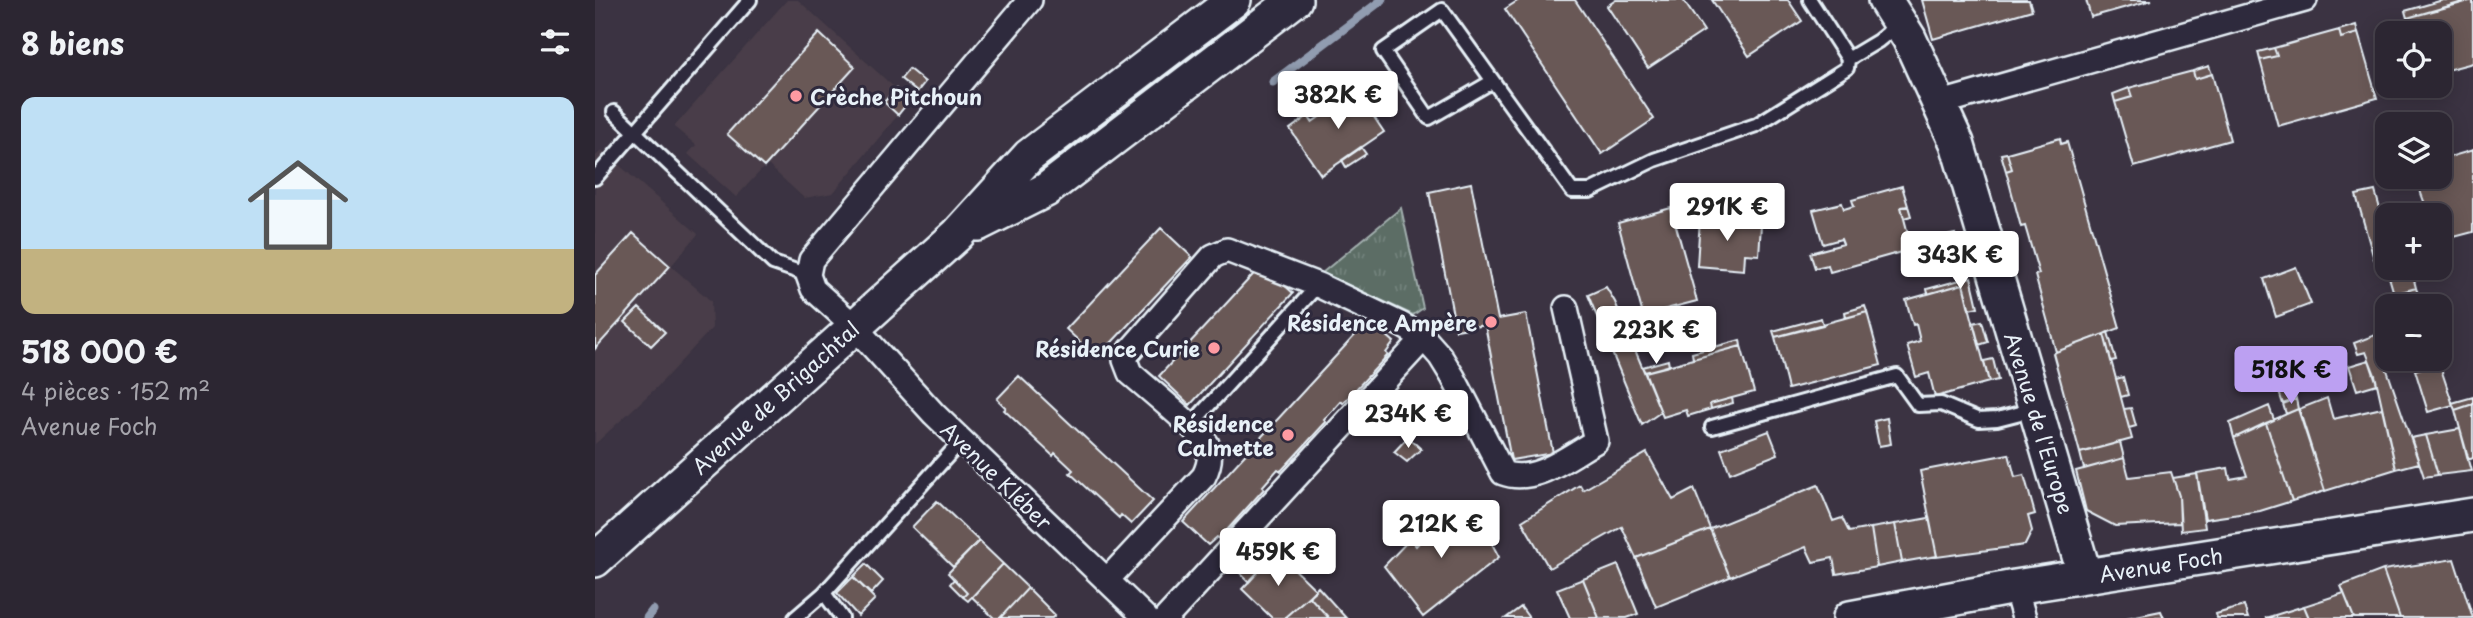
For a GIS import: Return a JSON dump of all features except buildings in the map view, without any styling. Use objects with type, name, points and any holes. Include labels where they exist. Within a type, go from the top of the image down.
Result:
[{"type":"main road","name":"Avenue de Brigachtal","points":[[595,560],[957,235],[1029,156],[1234,0]]},
{"type":"main road","name":"Avenue de Brigachtal","points":[[957,235],[1046,190],[1295,0]]},
{"type":"main road","name":"Avenue de l'Europe","points":[[1892,12],[1941,103],[1957,142],[2085,576]]},
{"type":"main road","name":"Avenue Foch","points":[[1850,618],[2015,587],[2473,514]]},
{"type":"street","points":[[808,275],[811,260],[819,250],[1030,0]]},
{"type":"street","points":[[1941,103],[2305,0]]},
{"type":"street","points":[[1107,580],[1204,476],[1210,460],[1206,442],[1130,373],[1125,360],[1128,353],[1213,256],[1227,250],[1318,285],[1424,338],[1453,377],[1503,474],[1524,478],[1596,441],[1566,308]]},
{"type":"street","name":"Avenue Kléber","points":[[808,275],[813,289],[854,326],[934,414],[1146,618]]},
{"type":"street","points":[[1166,618],[1424,338]]},
{"type":"street","points":[[2015,587],[2024,618]]},
{"type":"lane","points":[[595,177],[750,0]]},
{"type":"lane","points":[[1493,80],[1429,118],[1383,51],[1442,10],[1493,80],[1572,191],[1590,191],[1654,160],[1756,125],[1847,68],[1848,59],[1810,0]]},
{"type":"lane","points":[[1848,59],[1878,41],[1892,12]]},
{"type":"lane","points":[[614,112],[773,263],[808,275]]},
{"type":"lane","points":[[1189,427],[1318,285]]},
{"type":"lane","points":[[1712,426],[1897,376],[1918,405],[1941,404],[1979,420],[1997,419],[2036,409]]},
{"type":"lane","points":[[795,618],[824,593],[962,440]]},
{"type":"lane","points":[[824,593],[842,618]]},
{"type":"shaded area","name":"Crèche Pitchoun","points":[[787,0],[798,0],[896,89],[884,102],[898,115],[833,193],[804,198],[767,164],[736,197],[688,154],[696,145],[674,127]]},
{"type":"shaded area","points":[[602,150],[698,234],[671,266],[711,301],[712,328],[657,387],[595,444],[595,157]]},
{"type":"green space","points":[[1401,208],[1423,308],[1413,315],[1322,273]]},
{"type":"waterway","points":[[1273,82],[1382,0]]},
{"type":"waterway","points":[[647,618],[653,610]]},
{"type":"place","name":"Crèche Pitchoun","points":[[796,96]]},
{"type":"place","name":"Résidence Ampère","points":[[1491,322]]},
{"type":"place","name":"Résidence Curie","points":[[1214,348]]},
{"type":"place","name":"Résidence Calmette","points":[[1288,435]]}]
